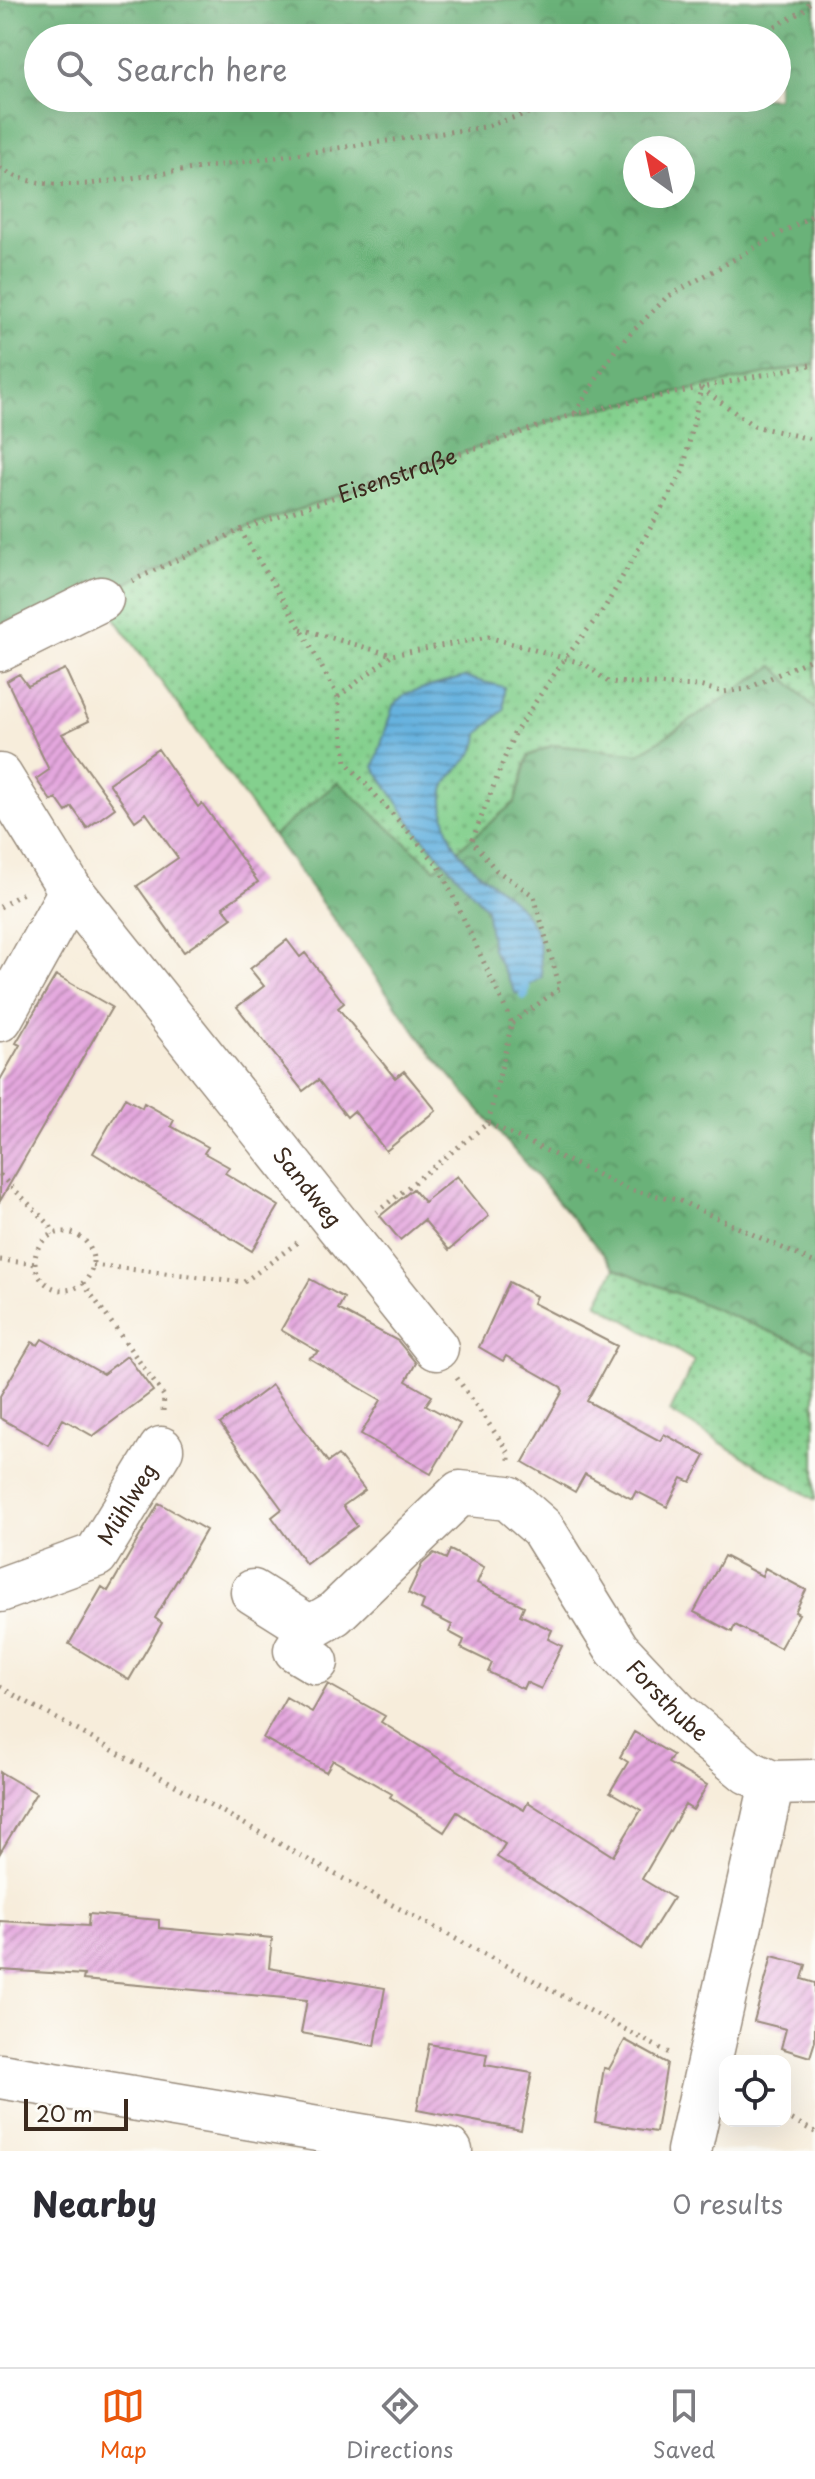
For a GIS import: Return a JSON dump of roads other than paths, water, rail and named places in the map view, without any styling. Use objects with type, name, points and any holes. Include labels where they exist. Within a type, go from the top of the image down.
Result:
[{"type":"street","points":[[0,649],[101,599]]},
{"type":"street","name":"Sandweg","points":[[0,776],[71,891],[436,1348]]},
{"type":"street","points":[[0,1019],[71,891]]},
{"type":"street","name":"Mühlweg","points":[[0,1590],[96,1555],[161,1449]]},
{"type":"street","name":"Forsthube","points":[[253,1592],[313,1645],[334,1614],[460,1493],[508,1498],[542,1528],[617,1649],[678,1714],[748,1772],[772,1783]]},
{"type":"street","points":[[689,2151],[772,1783],[815,1782]]},
{"type":"street","points":[[0,2076],[450,2151]]},
{"type":"water","points":[[464,677],[504,687],[504,709],[479,734],[473,753],[448,781],[443,800],[447,826],[456,847],[468,863],[513,901],[527,916],[537,935],[542,977],[516,994],[492,949],[486,908],[416,830],[374,767],[393,706],[407,693]]},
{"type":"waterway","points":[[524,995],[525,988]]}]
